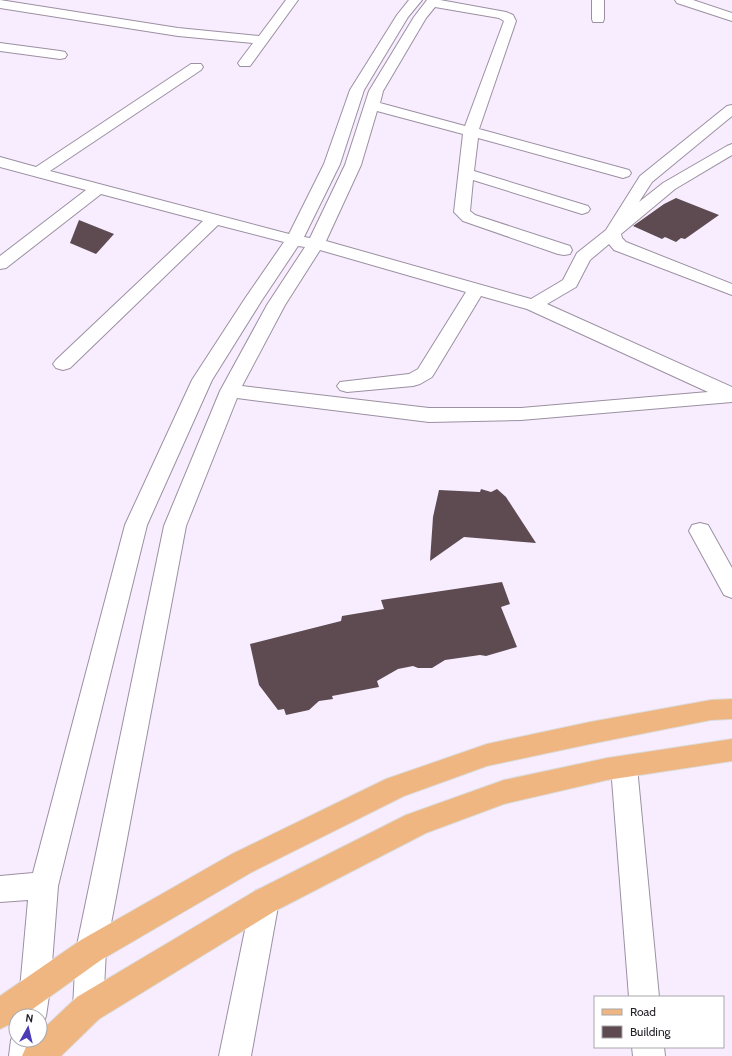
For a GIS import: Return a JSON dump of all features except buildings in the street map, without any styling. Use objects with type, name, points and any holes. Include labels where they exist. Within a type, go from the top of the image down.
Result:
[{"type":"main road","points":[[0,1014],[91,950],[242,863],[395,787],[487,755],[598,731],[711,710],[732,709]]},
{"type":"main road","points":[[38,1056],[88,1008],[265,901],[416,824],[504,792],[624,767],[732,750]]},
{"type":"street","points":[[245,63],[292,0]]},
{"type":"street","points":[[598,0],[598,19]]},
{"type":"street","points":[[681,0],[732,16]]},
{"type":"street","points":[[88,1008],[91,950],[175,526],[230,391],[276,304],[316,244],[353,165],[376,91],[420,17],[427,1]]},
{"type":"street","points":[[32,1008],[44,886],[136,525],[202,380],[253,300],[294,240],[332,164],[357,90],[403,15],[427,1],[502,15],[508,18],[510,21],[471,131],[462,212],[463,215],[564,250]]},
{"type":"street","points":[[0,4],[178,32],[262,40]]},
{"type":"street","points":[[0,47],[60,55]]},
{"type":"street","points":[[38,172],[196,67]]},
{"type":"street","points":[[372,105],[623,173]]},
{"type":"street","points":[[732,109],[646,179],[612,233],[614,240],[620,246],[732,290]]},
{"type":"street","points":[[533,305],[570,283],[583,257],[669,186],[732,149]]},
{"type":"street","points":[[0,162],[294,240],[316,244],[533,305],[732,395]]},
{"type":"street","points":[[466,173],[582,209]]},
{"type":"street","points":[[0,264],[98,188]]},
{"type":"street","points":[[63,364],[215,219]]},
{"type":"street","points":[[347,386],[413,380],[425,373],[476,289]]},
{"type":"street","points":[[230,391],[429,415],[521,414],[732,395]]},
{"type":"street","points":[[700,531],[732,589]]},
{"type":"street","points":[[624,767],[644,996]]},
{"type":"street","points":[[0,889],[44,886]]},
{"type":"street","points":[[235,1056],[265,901]]}]
